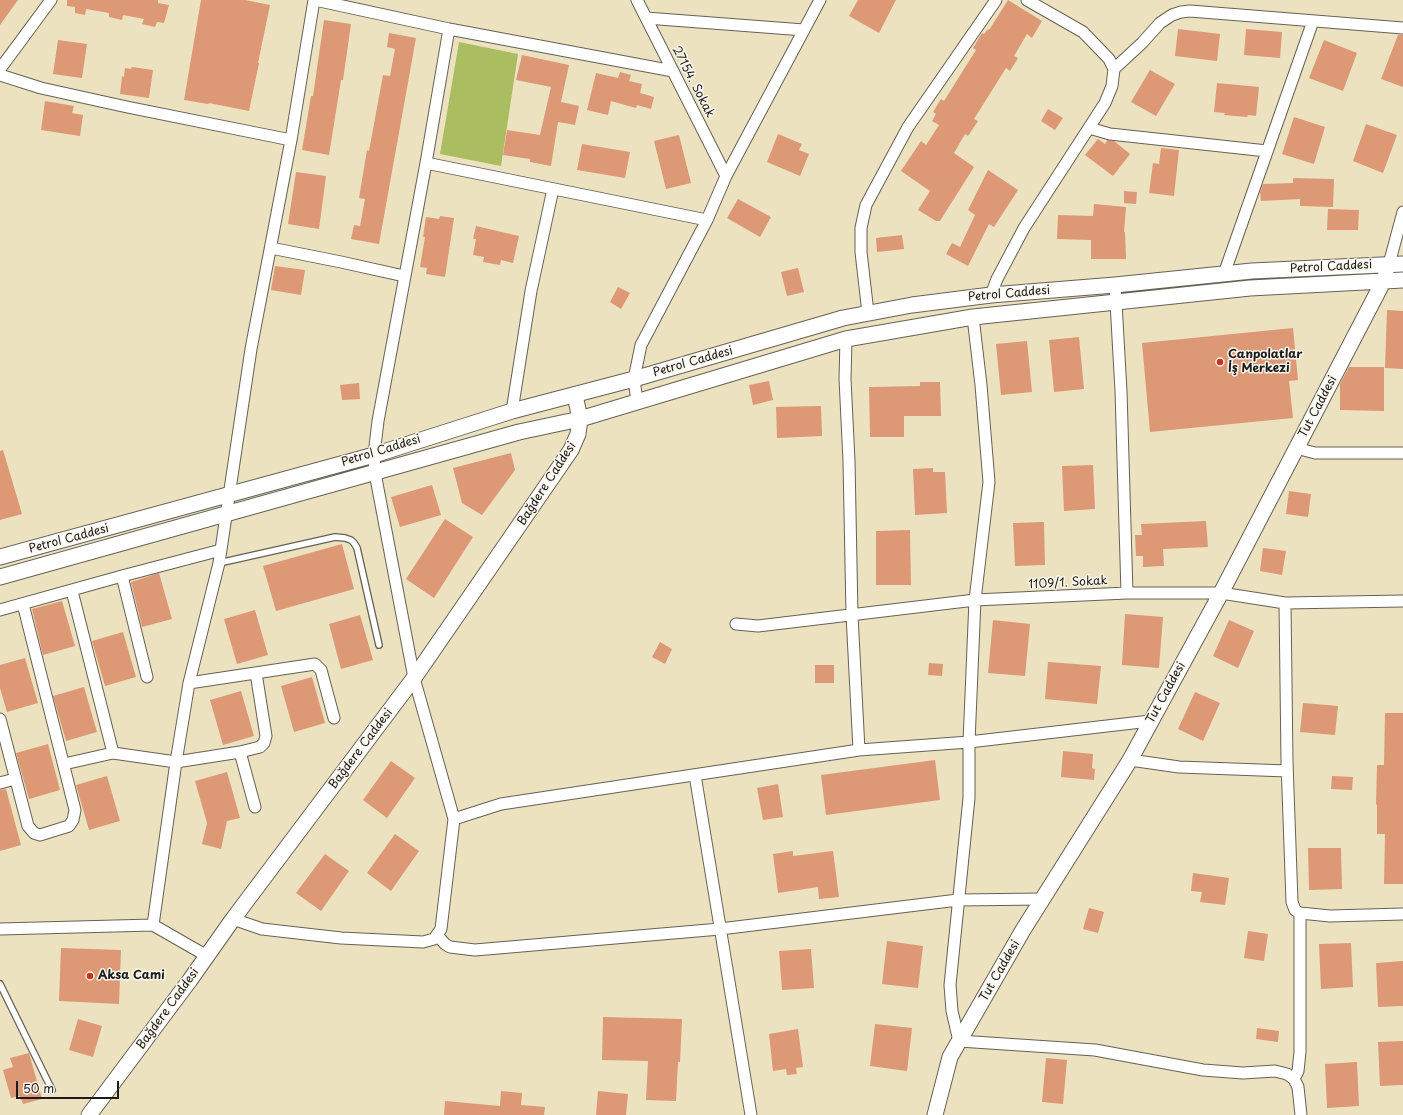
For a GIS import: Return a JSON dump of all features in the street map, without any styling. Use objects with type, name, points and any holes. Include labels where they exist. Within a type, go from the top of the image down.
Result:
[{"type":"main road","name":"Petrol Caddesi","points":[[0,557],[230,495],[374,454],[512,411],[634,379],[843,318],[912,305],[992,295],[1115,285],[1252,271],[1396,264]]},
{"type":"main road","name":"Tut Caddesi","points":[[934,1115],[950,1057],[1023,930],[1130,760],[1221,593],[1384,280],[1396,264]]},
{"type":"main road","points":[[0,577],[519,432],[580,419],[846,339],[973,316],[1250,288],[1403,280]]},
{"type":"main road","name":"Bağdere Caddesi","points":[[89,1115],[110,1089],[233,919],[414,678],[572,450],[578,434],[580,419],[575,395]]},
{"type":"main road","name":"Bağdere Caddesi","points":[[96,1115],[110,1089]]},
{"type":"street","points":[[0,69],[51,0]]},
{"type":"street","points":[[153,925],[176,762],[189,683],[219,563],[252,349],[291,140],[315,0],[449,29],[673,71]]},
{"type":"street","name":"27154. Sokak","points":[[637,0],[726,176]]},
{"type":"street","points":[[637,402],[634,379],[641,345],[707,220],[726,176],[820,0]]},
{"type":"street","points":[[868,313],[861,252],[862,228],[866,205],[908,127],[996,0]]},
{"type":"street","points":[[992,295],[997,279],[1024,228],[1105,103],[1112,86],[1114,69],[1108,58],[1083,32],[1027,0]]},
{"type":"street","points":[[1114,69],[1142,43],[1160,23],[1172,15],[1180,12],[1190,11],[1403,28]]},
{"type":"street","points":[[646,18],[804,30]]},
{"type":"street","points":[[1224,274],[1313,21]]},
{"type":"street","points":[[233,919],[262,929],[341,938],[423,942],[431,941],[438,936],[441,929],[454,819],[414,678],[375,473],[374,454],[378,421],[426,163],[449,29]]},
{"type":"street","points":[[0,75],[41,88],[291,140]]},
{"type":"street","points":[[1089,128],[1110,134],[1268,151]]},
{"type":"street","points":[[426,163],[707,220]]},
{"type":"street","points":[[512,411],[531,291],[553,189]]},
{"type":"street","points":[[1396,264],[1403,212]]},
{"type":"street","points":[[271,248],[404,276]]},
{"type":"street","points":[[1115,285],[1122,391],[1127,593]]},
{"type":"street","points":[[973,316],[981,384],[989,482],[975,600],[968,798],[950,986],[952,1011],[959,1041],[1095,1050],[1203,1070],[1243,1073],[1275,1071],[1287,1074],[1294,1079],[1298,1087],[1301,1115]]},
{"type":"street","points":[[846,339],[845,379],[849,462],[852,615],[859,750]]},
{"type":"street","points":[[1296,448],[1308,452],[1403,453]]},
{"type":"street","points":[[0,610],[221,550]]},
{"type":"street","points":[[122,576],[147,677]]},
{"type":"street","points":[[72,591],[114,753]]},
{"type":"street","name":"1109/1. Sokak","points":[[736,624],[758,626],[975,600],[1127,593],[1221,593],[1285,603],[1403,601]]},
{"type":"street","points":[[1285,603],[1292,902],[1295,910],[1300,913],[1330,916],[1403,914]]},
{"type":"street","points":[[0,719],[28,826],[34,832],[40,834],[69,826],[73,820],[75,810],[23,604]]},
{"type":"street","points":[[189,683],[312,664],[317,665],[321,670],[334,718]]},
{"type":"street","points":[[64,764],[114,753],[176,762],[240,752],[260,747],[265,740],[256,673]]},
{"type":"street","points":[[454,819],[502,804],[859,750],[969,742],[1150,721]]},
{"type":"street","points":[[240,752],[255,807]]},
{"type":"street","points":[[1130,760],[1179,767],[1288,771]]},
{"type":"street","points":[[695,775],[751,1115]]},
{"type":"street","points":[[0,783],[15,779]]},
{"type":"street","points":[[438,936],[450,947],[475,950],[720,929],[958,900],[1042,899]]},
{"type":"street","points":[[1294,1079],[1298,1071],[1300,1052],[1300,913]]},
{"type":"street","points":[[0,929],[153,925],[207,956]]},
{"type":"lane","points":[[219,563],[335,537],[351,540],[357,548],[379,645]]},
{"type":"lane","points":[[0,984],[52,1090]]},
{"type":"green space","points":[[459,42],[518,54],[501,166],[440,154]]},
{"type":"building","points":[[0,0],[18,0],[0,25]]},
{"type":"building","points":[[67,0],[158,0],[158,3],[169,5],[164,23],[157,22],[155,27],[142,24],[144,19],[123,15],[122,20],[109,17],[109,13],[86,9],[85,15],[75,13],[75,7],[67,6]]},
{"type":"building","points":[[201,0],[245,0],[270,5],[249,111],[209,103],[184,100]]},
{"type":"building","points":[[858,0],[896,0],[879,33],[849,16]]},
{"type":"building","points":[[1008,0],[1042,21],[1032,38],[1027,34],[1014,56],[1018,58],[1010,71],[1006,68],[974,119],[978,121],[968,136],[965,134],[954,153],[974,167],[940,221],[936,221],[918,210],[930,191],[901,171],[921,141],[926,145],[939,125],[932,121],[936,114],[933,112],[941,99],[944,101],[976,50],[973,48],[982,33],[984,34],[988,29],[989,30]]},
{"type":"building","points":[[324,20],[351,24],[343,80],[341,80],[329,155],[302,150],[311,96],[313,96]]},
{"type":"building","points":[[1178,29],[1220,34],[1217,61],[1175,56]]},
{"type":"building","points":[[1246,29],[1282,32],[1280,58],[1244,55]]},
{"type":"building","points":[[389,33],[416,38],[379,244],[351,239],[354,225],[360,226],[365,199],[359,198],[367,150],[369,151],[383,75],[390,76],[395,49],[387,47]]},
{"type":"building","points":[[1398,35],[1403,35],[1403,87],[1381,79]]},
{"type":"building","points":[[58,40],[87,44],[82,78],[53,74]]},
{"type":"building","points":[[1324,40],[1357,53],[1343,91],[1309,78]]},
{"type":"building","points":[[522,55],[569,65],[561,102],[579,106],[575,125],[558,122],[551,166],[530,162],[530,159],[503,155],[507,130],[540,135],[551,87],[516,80]]},
{"type":"building","points":[[132,67],[153,70],[149,98],[120,94],[122,76],[124,77],[125,68],[131,69]]},
{"type":"building","points":[[1150,70],[1175,84],[1156,116],[1131,102]]},
{"type":"building","points":[[620,72],[631,75],[629,81],[642,84],[640,93],[654,97],[651,109],[637,105],[636,108],[611,101],[608,115],[587,110],[596,73],[618,78]]},
{"type":"building","points":[[1217,83],[1259,87],[1256,116],[1248,115],[1247,117],[1224,115],[1225,113],[1214,112]]},
{"type":"building","points":[[45,101],[74,106],[72,113],[83,115],[80,136],[41,130]]},
{"type":"building","points":[[1048,109],[1063,118],[1055,130],[1041,121]]},
{"type":"building","points":[[1294,117],[1325,127],[1314,164],[1282,154]]},
{"type":"building","points":[[1366,124],[1397,135],[1383,173],[1353,161]]},
{"type":"building","points":[[778,134],[802,144],[799,150],[809,154],[800,176],[767,162]]},
{"type":"building","points":[[679,135],[691,183],[666,189],[654,141]]},
{"type":"building","points":[[1098,139],[1105,144],[1107,140],[1114,141],[1130,154],[1113,176],[1085,155]]},
{"type":"building","points":[[582,144],[630,152],[625,178],[577,170]]},
{"type":"building","points":[[1161,148],[1179,150],[1174,196],[1149,193],[1153,163],[1159,164]]},
{"type":"building","points":[[988,170],[1018,190],[994,227],[989,224],[968,266],[946,254],[952,243],[960,247],[975,215],[968,210]]},
{"type":"building","points":[[296,172],[326,176],[319,229],[288,224]]},
{"type":"building","points":[[1293,178],[1334,179],[1333,207],[1300,206],[1300,199],[1261,201],[1260,192],[1263,184],[1293,183]]},
{"type":"building","points":[[1124,191],[1137,192],[1136,204],[1124,203]]},
{"type":"building","points":[[738,199],[771,217],[760,237],[727,218]]},
{"type":"building","points":[[1094,204],[1126,207],[1124,232],[1126,259],[1091,259],[1091,240],[1057,239],[1058,215],[1093,216]]},
{"type":"building","points":[[1328,209],[1359,210],[1358,230],[1327,230]]},
{"type":"building","points":[[440,216],[454,218],[445,277],[426,274],[427,268],[420,267],[425,237],[423,237],[426,217],[439,219]]},
{"type":"building","points":[[476,226],[519,236],[513,263],[501,260],[500,265],[483,262],[484,257],[473,255],[476,239],[473,239]]},
{"type":"building","points":[[902,235],[904,249],[877,252],[876,238]]},
{"type":"building","points":[[275,266],[305,270],[301,295],[271,290]]},
{"type":"building","points":[[798,268],[804,292],[787,296],[781,272]]},
{"type":"building","points":[[618,287],[630,293],[621,309],[610,302]]},
{"type":"building","points":[[1387,310],[1403,311],[1403,369],[1385,368]]},
{"type":"building","name":"Canpolatlar İş Merkezi","points":[[1293,328],[1298,380],[1289,381],[1293,418],[1150,432],[1142,343]]},
{"type":"building","points":[[1079,337],[1084,389],[1054,392],[1049,340]]},
{"type":"building","points":[[1027,341],[1032,392],[1001,395],[996,344]]},
{"type":"building","points":[[1349,367],[1384,367],[1384,411],[1340,410],[1340,384]]},
{"type":"building","points":[[769,381],[773,400],[753,405],[749,385]]},
{"type":"building","points":[[920,382],[940,382],[941,416],[904,416],[904,437],[870,437],[869,387],[920,386]]},
{"type":"building","points":[[359,383],[360,399],[342,400],[340,385]]},
{"type":"building","points":[[821,406],[822,436],[777,438],[776,407]]},
{"type":"building","points":[[3,450],[22,514],[0,520],[0,451]]},
{"type":"building","points":[[511,453],[515,470],[482,515],[462,503],[453,468]]},
{"type":"building","points":[[1093,465],[1095,509],[1064,511],[1062,466]]},
{"type":"building","points":[[933,468],[933,472],[945,472],[947,513],[915,515],[913,469]]},
{"type":"building","points":[[432,485],[441,515],[400,527],[391,497]]},
{"type":"building","points":[[1289,491],[1311,494],[1308,517],[1286,514]]},
{"type":"building","points":[[445,519],[473,537],[434,598],[406,579]]},
{"type":"building","points":[[1206,521],[1208,547],[1163,549],[1164,566],[1143,567],[1143,556],[1136,556],[1135,535],[1142,535],[1141,524]]},
{"type":"building","points":[[1044,522],[1045,565],[1015,566],[1013,523]]},
{"type":"building","points":[[910,530],[911,585],[876,585],[876,531]]},
{"type":"building","points":[[342,544],[354,589],[276,611],[263,566]]},
{"type":"building","points":[[1263,548],[1286,551],[1282,575],[1260,571]]},
{"type":"building","points":[[159,573],[172,619],[142,627],[131,582]]},
{"type":"building","points":[[62,601],[75,646],[43,655],[32,609]]},
{"type":"building","points":[[255,610],[268,655],[237,664],[224,619]]},
{"type":"building","points":[[1125,614],[1163,617],[1159,668],[1122,665]]},
{"type":"building","points":[[360,615],[373,660],[341,669],[329,624]]},
{"type":"building","points":[[993,620],[1030,624],[1025,676],[988,673]]},
{"type":"building","points":[[1229,620],[1254,631],[1238,668],[1213,656]]},
{"type":"building","points":[[123,632],[136,677],[105,686],[92,641]]},
{"type":"building","points":[[660,642],[672,649],[665,664],[652,657]]},
{"type":"building","points":[[25,658],[38,703],[7,712],[0,688],[0,665]]},
{"type":"building","points":[[1048,662],[1101,666],[1097,704],[1045,699]]},
{"type":"building","points":[[929,663],[943,664],[942,676],[928,675]]},
{"type":"building","points":[[815,665],[834,665],[834,683],[815,683]]},
{"type":"building","points":[[312,677],[325,723],[294,732],[281,686]]},
{"type":"building","points":[[84,687],[97,732],[66,741],[53,696]]},
{"type":"building","points":[[241,691],[254,736],[223,745],[210,700]]},
{"type":"building","points":[[1195,692],[1220,703],[1203,741],[1178,729]]},
{"type":"building","points":[[1303,703],[1338,706],[1335,735],[1300,732]]},
{"type":"building","points":[[1385,713],[1403,713],[1403,884],[1384,884],[1385,834],[1377,834],[1377,765],[1384,765]]},
{"type":"building","points":[[48,744],[60,790],[29,799],[16,753]]},
{"type":"building","points":[[1063,751],[1093,754],[1092,768],[1095,769],[1094,780],[1061,777]]},
{"type":"building","points":[[935,760],[940,800],[826,815],[821,775]]},
{"type":"building","points":[[391,761],[415,778],[387,818],[363,800]]},
{"type":"building","points":[[227,772],[240,818],[227,821],[221,849],[202,844],[207,823],[195,781]]},
{"type":"building","points":[[107,776],[120,821],[89,830],[76,785]]},
{"type":"building","points":[[1332,776],[1353,777],[1352,790],[1331,789]]},
{"type":"building","points":[[778,784],[783,817],[763,820],[757,788]]},
{"type":"building","points":[[6,789],[21,845],[0,851],[0,790]]},
{"type":"building","points":[[395,834],[419,851],[391,891],[367,873]]},
{"type":"building","points":[[1308,848],[1341,848],[1342,889],[1309,890]]},
{"type":"building","points":[[793,851],[793,856],[833,851],[839,897],[819,899],[818,887],[778,893],[773,854]]},
{"type":"building","points":[[325,854],[349,871],[321,911],[296,893]]},
{"type":"building","points":[[1193,873],[1229,878],[1225,905],[1200,902],[1202,892],[1191,891]]},
{"type":"building","points":[[1089,908],[1104,912],[1098,933],[1083,929]]},
{"type":"building","points":[[1248,931],[1268,934],[1264,961],[1244,958]]},
{"type":"building","points":[[887,941],[923,946],[918,988],[882,984]]},
{"type":"building","points":[[1351,943],[1353,987],[1321,989],[1319,944]]},
{"type":"building","name":"Aksa Cami","points":[[61,948],[121,950],[119,1004],[59,1001]]},
{"type":"building","points":[[811,949],[814,988],[782,990],[779,951]]},
{"type":"building","points":[[1403,961],[1403,1006],[1378,1007],[1376,963]]},
{"type":"building","points":[[603,1017],[682,1019],[676,1101],[646,1100],[648,1061],[602,1060]]},
{"type":"building","points":[[78,1019],[102,1026],[93,1057],[69,1050]]},
{"type":"building","points":[[875,1024],[912,1028],[907,1071],[870,1066]]},
{"type":"building","points":[[1257,1028],[1279,1031],[1278,1042],[1256,1039]]},
{"type":"building","points":[[798,1029],[803,1067],[796,1068],[797,1074],[787,1075],[786,1069],[773,1071],[769,1034]]},
{"type":"building","points":[[1403,1041],[1403,1085],[1380,1086],[1378,1042]]},
{"type":"building","points":[[29,1053],[42,1099],[23,1104],[20,1096],[11,1098],[3,1070],[13,1067],[10,1058]]},
{"type":"building","points":[[1046,1058],[1067,1060],[1063,1104],[1042,1102]]},
{"type":"building","points":[[1357,1062],[1359,1106],[1327,1108],[1325,1064]]},
{"type":"building","points":[[501,1091],[522,1093],[521,1105],[545,1107],[544,1115],[444,1115],[445,1101],[500,1106]]},
{"type":"building","points":[[598,1091],[628,1094],[626,1115],[596,1115]]},
{"type":"place","name":"Canpolatlar İş Merkezi","points":[[1220,362]]},
{"type":"place","name":"Aksa Cami","points":[[90,976]]}]
